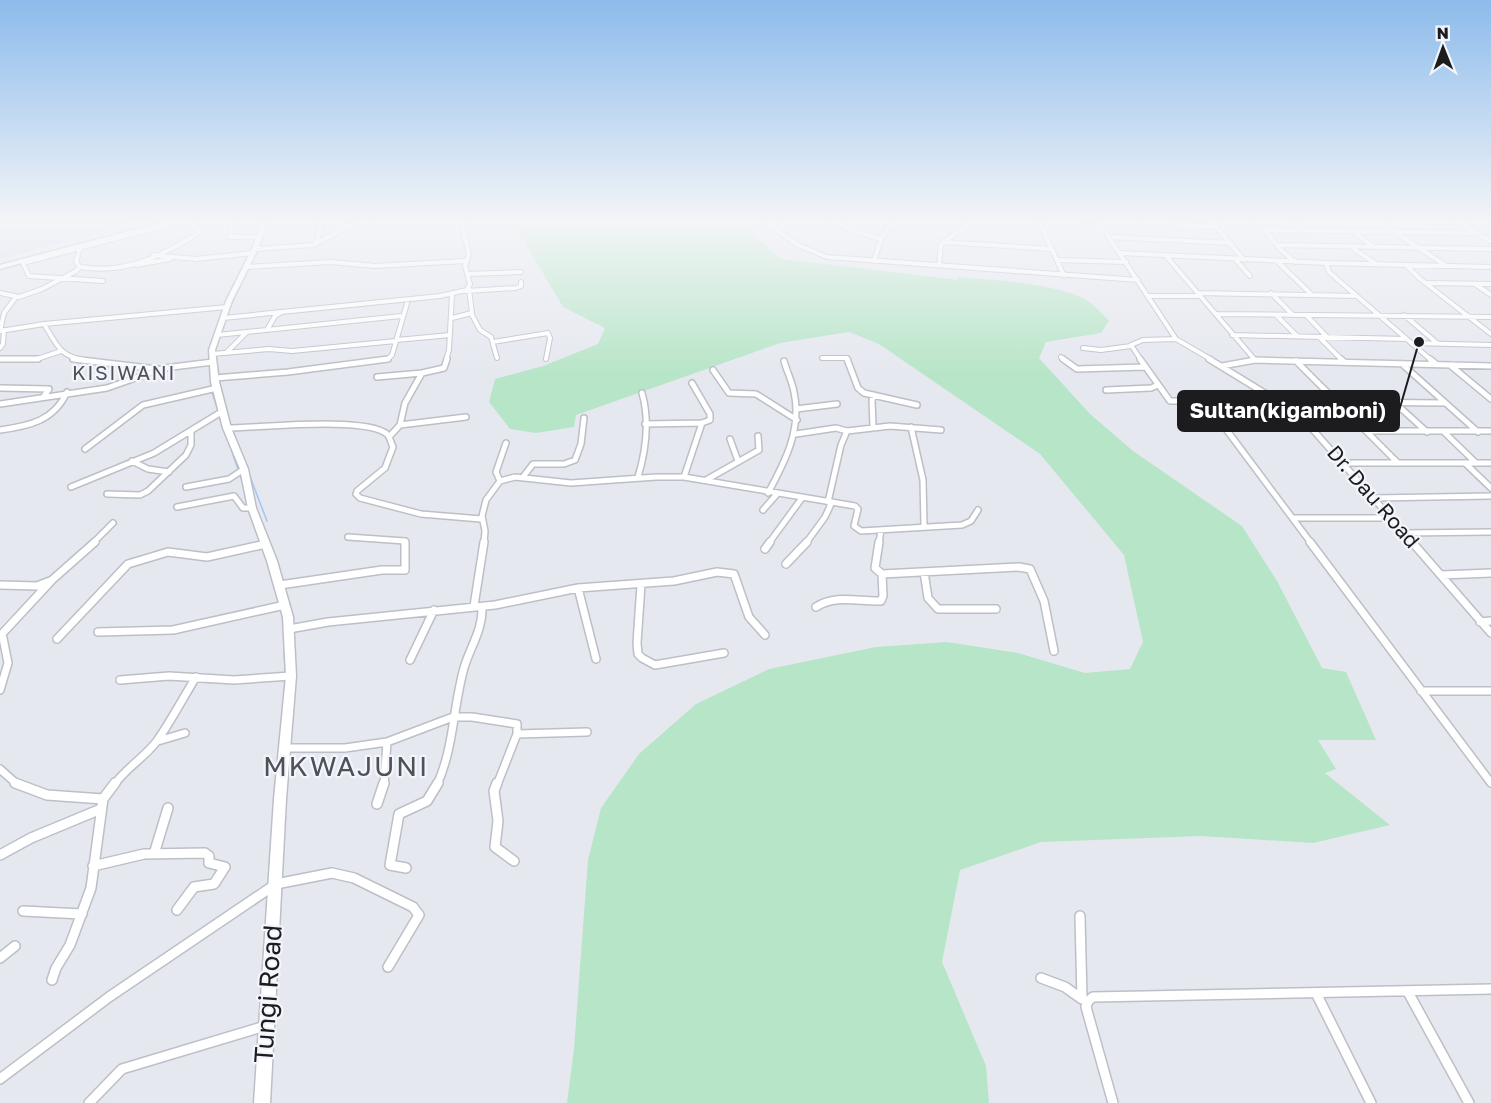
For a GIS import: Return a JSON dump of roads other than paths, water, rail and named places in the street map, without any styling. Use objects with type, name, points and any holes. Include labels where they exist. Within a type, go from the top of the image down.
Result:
[{"type":"main road","points":[[213,358],[223,318],[243,272]]},
{"type":"main road","name":"Tungi Road","points":[[213,358],[216,383],[227,428],[244,469],[252,508],[280,585],[289,629],[291,676],[262,1103]]},
{"type":"street","points":[[27,272],[29,276],[103,281]]},
{"type":"street","points":[[0,293],[16,297],[42,289],[72,272]]},
{"type":"street","points":[[497,358],[493,342],[477,326],[471,313],[472,304],[467,290],[467,274],[508,272]]},
{"type":"street","points":[[1020,272],[1138,280]]},
{"type":"street","name":"Dr. Dau Road","points":[[1133,272],[1176,339],[1299,414],[1491,633]]},
{"type":"street","points":[[1180,272],[1254,360]]},
{"type":"street","points":[[1247,272],[1250,276]]},
{"type":"street","points":[[1289,272],[1311,294]]},
{"type":"street","points":[[1330,272],[1436,364]]},
{"type":"street","points":[[1413,272],[1491,334]]},
{"type":"street","points":[[223,318],[452,295],[467,290],[516,288],[521,286],[521,282]]},
{"type":"street","points":[[1427,283],[1491,284]]},
{"type":"street","points":[[1475,284],[1491,296]]},
{"type":"street","points":[[1271,293],[1294,315]]},
{"type":"street","points":[[1148,296],[1271,293],[1357,296]]},
{"type":"street","points":[[377,377],[422,374],[444,368],[452,318],[452,295]]},
{"type":"street","points":[[0,348],[3,344],[1,331],[4,313],[16,297]]},
{"type":"street","points":[[85,449],[143,405],[216,383],[384,361],[394,354],[400,316],[408,300]]},
{"type":"street","points":[[1,331],[44,324],[227,307]]},
{"type":"street","points":[[267,330],[274,316],[280,313]]},
{"type":"street","points":[[452,318],[471,313]]},
{"type":"street","points":[[1216,314],[1491,317]]},
{"type":"street","points":[[1276,315],[1297,336]]},
{"type":"street","points":[[1403,315],[1438,344]]},
{"type":"street","points":[[217,335],[400,316]]},
{"type":"street","points":[[1307,316],[1327,337]]},
{"type":"street","points":[[44,324],[61,351],[72,359],[160,369]]},
{"type":"street","points":[[227,352],[247,332]]},
{"type":"street","points":[[493,342],[548,333],[550,338],[546,359]]},
{"type":"street","points":[[0,404],[67,392],[107,388],[160,369],[213,358],[227,352],[269,349],[292,351],[450,335]]},
{"type":"street","points":[[1232,335],[1406,339]]},
{"type":"street","points":[[1319,337],[1345,362]]},
{"type":"street","points":[[1083,348],[1101,350],[1131,346],[1143,340],[1176,339]]},
{"type":"street","points":[[1412,343],[1491,345]]},
{"type":"street","points":[[1131,346],[1170,400],[1281,401]]},
{"type":"street","points":[[0,359],[37,359],[61,351]]},
{"type":"street","points":[[1062,357],[1070,366],[1077,369],[1145,367]]},
{"type":"street","points":[[822,358],[847,358],[858,388],[874,395],[917,405]]},
{"type":"street","points":[[1222,366],[1254,360],[1491,366]]},
{"type":"street","points":[[768,493],[793,445],[796,434],[797,420],[791,378],[784,361]]},
{"type":"street","points":[[1296,361],[1398,463]]},
{"type":"street","points":[[1401,363],[1478,432]]},
{"type":"street","points":[[1449,364],[1491,399]]},
{"type":"street","points":[[713,370],[729,393],[760,395],[769,404],[782,408],[797,420]]},
{"type":"street","points":[[388,437],[400,425],[405,403],[422,374]]},
{"type":"street","points":[[645,424],[702,423],[710,420],[710,414],[692,383]]},
{"type":"street","points":[[1106,390],[1151,388],[1158,385]]},
{"type":"street","points":[[0,388],[49,389],[44,396]]},
{"type":"street","points":[[0,430],[33,425],[61,408],[67,392]]},
{"type":"street","points":[[638,477],[645,456],[646,405],[642,393]]},
{"type":"street","points":[[873,426],[872,400],[874,395]]},
{"type":"street","points":[[1205,401],[1491,783]]},
{"type":"street","points":[[1338,402],[1444,403]]},
{"type":"street","points":[[1394,402],[1427,432]]},
{"type":"street","points":[[796,409],[837,404]]},
{"type":"street","points":[[71,487],[162,449],[200,423],[223,411]]},
{"type":"street","points":[[1299,414],[1349,412]]},
{"type":"street","points":[[400,425],[466,417]]},
{"type":"street","points":[[523,477],[533,464],[564,464],[575,460],[581,444],[584,418]]},
{"type":"street","points":[[227,428],[345,423],[365,425],[388,437],[392,447],[387,466],[357,491],[357,495],[365,501],[393,509],[449,518],[481,519]]},
{"type":"street","points":[[684,477],[702,423]]},
{"type":"street","points":[[796,434],[836,428],[847,430],[873,426],[941,430]]},
{"type":"street","points":[[911,428],[912,445],[918,458],[924,486],[924,526]]},
{"type":"street","points":[[786,564],[830,509],[841,445],[847,430]]},
{"type":"street","points":[[107,494],[143,494],[169,472],[189,450],[191,431]]},
{"type":"street","points":[[1368,431],[1491,431]]},
{"type":"street","points":[[1443,432],[1476,463]]},
{"type":"street","points":[[705,480],[759,450],[758,436]]},
{"type":"street","points":[[730,439],[738,461]]},
{"type":"street","points":[[500,481],[496,472],[506,443]]},
{"type":"street","points":[[132,461],[148,469],[169,472]]},
{"type":"street","points":[[1344,463],[1491,463]]},
{"type":"street","points":[[1464,463],[1491,488]]},
{"type":"street","points":[[186,487],[229,479],[244,469]]},
{"type":"street","points":[[474,606],[485,534],[481,519],[486,502],[500,481],[523,477],[571,483],[638,477],[684,477],[856,507],[854,526],[857,530],[967,524],[975,517],[978,510]]},
{"type":"street","points":[[763,510],[777,494]]},
{"type":"street","points":[[177,507],[234,496],[243,508],[252,508]]},
{"type":"street","points":[[1374,498],[1491,496]]},
{"type":"street","points":[[765,549],[802,498]]},
{"type":"street","points":[[1293,518],[1391,518]]},
{"type":"street","points":[[0,690],[8,663],[7,652],[0,636],[52,580],[80,557],[113,523]]},
{"type":"street","points":[[881,530],[880,544],[874,561],[876,571],[882,574],[1019,567],[1030,569],[1044,601],[1054,651]]},
{"type":"street","points":[[1404,532],[1491,532]]},
{"type":"street","points":[[280,585],[382,570],[402,572],[405,570],[405,541],[348,537]]},
{"type":"street","points":[[57,639],[128,564],[168,552],[207,557],[266,544]]},
{"type":"street","points":[[924,573],[928,602],[932,606],[948,609],[996,609]]},
{"type":"street","points":[[1441,575],[1491,573]]},
{"type":"street","points":[[289,629],[328,622],[482,607],[578,588],[674,582],[704,574],[735,574],[749,617],[765,635]]},
{"type":"street","points":[[816,607],[823,602],[881,601],[884,596],[882,574]]},
{"type":"street","points":[[0,585],[37,586],[52,580]]},
{"type":"street","points":[[641,585],[637,643],[638,654],[642,658],[655,665],[724,653]]},
{"type":"street","points":[[578,588],[596,659]]},
{"type":"street","points":[[98,632],[173,630],[285,605]]},
{"type":"street","points":[[406,868],[390,866],[398,818],[403,810],[427,801],[435,791],[448,761],[453,740],[453,717],[463,670],[482,626],[482,607]]},
{"type":"street","points":[[410,660],[434,610]]},
{"type":"street","points":[[1480,622],[1491,621]]},
{"type":"street","points":[[120,680],[169,676],[234,680],[291,676]]},
{"type":"street","points":[[52,980],[56,968],[70,945],[91,888],[103,799],[122,774],[140,761],[157,741],[196,677]]},
{"type":"street","points":[[1421,691],[1491,691]]},
{"type":"street","points":[[286,748],[345,748],[387,742],[453,717],[472,717],[515,723],[519,727],[498,777],[494,797],[498,821],[495,847],[514,861]]},
{"type":"street","points":[[517,734],[587,732]]},
{"type":"street","points":[[157,741],[185,733]]},
{"type":"street","points":[[377,804],[385,784],[384,757],[387,742]]},
{"type":"street","points":[[1,775],[48,796],[103,799]]},
{"type":"street","points":[[154,854],[168,808]]},
{"type":"street","points":[[0,855],[40,834],[71,824],[101,809]]},
{"type":"street","points":[[93,866],[154,854],[205,853],[209,856],[209,863],[226,868],[214,884],[194,888],[177,910]]},
{"type":"street","points":[[0,1079],[109,997],[276,884],[332,873],[354,878],[413,907],[419,915],[388,967]]},
{"type":"street","points":[[23,911],[82,914]]},
{"type":"street","points":[[1080,916],[1084,1001],[1113,1103]]},
{"type":"street","points":[[0,958],[15,946]]},
{"type":"street","points":[[1041,978],[1065,987],[1084,1001]]},
{"type":"street","points":[[1084,1001],[1094,997],[1491,989]]},
{"type":"street","points":[[1408,992],[1468,1103]]},
{"type":"street","points":[[1316,993],[1371,1103]]},
{"type":"street","points":[[89,1103],[122,1069],[266,1026]]},
{"type":"waterway","points":[[230,307],[243,279]]},
{"type":"waterway","points":[[224,305],[235,283]]},
{"type":"waterway","points":[[221,316],[222,310]]},
{"type":"waterway","points":[[210,347],[214,335]]},
{"type":"waterway","points":[[210,364],[211,386]]},
{"type":"waterway","points":[[212,392],[218,411]]},
{"type":"waterway","points":[[219,415],[238,469]]},
{"type":"waterway","points":[[233,431],[240,450]]},
{"type":"waterway","points":[[249,474],[267,521]]},
{"type":"waterway","points":[[240,475],[244,487]]},
{"type":"waterway","points":[[284,633],[285,673]]},
{"type":"waterway","points":[[285,678],[285,688]]},
{"type":"waterway","points":[[279,748],[283,708]]},
{"type":"place","name":"Sultan(kigamboni)","points":[[1419,342]]},
{"type":"district","name":"KISIWANI","points":[[124,373]]},
{"type":"district","name":"MKWAJUNI","points":[[346,766]]}]
